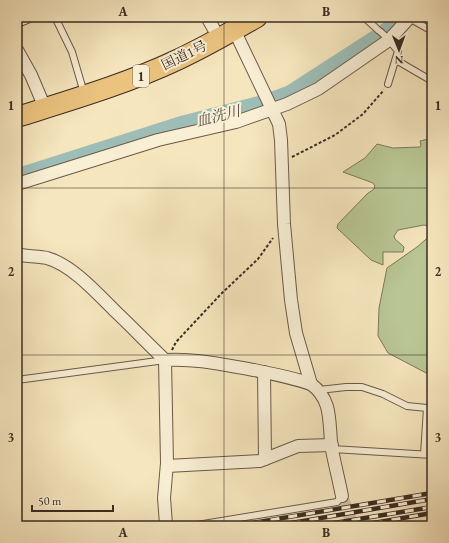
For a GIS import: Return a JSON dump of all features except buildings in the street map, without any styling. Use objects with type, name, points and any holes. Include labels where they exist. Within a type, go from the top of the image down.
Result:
[{"type":"highway","name":"国道1号","points":[[17,117],[85,96],[137,77],[177,60],[258,17]]},
{"type":"street","points":[[17,21],[27,17]]},
{"type":"street","points":[[207,17],[228,33],[238,38],[279,124],[284,224],[291,300],[296,333],[315,387],[328,408],[332,447],[342,496]]},
{"type":"street","points":[[17,184],[158,140],[236,122],[270,105],[287,104],[318,89],[388,39],[410,18]]},
{"type":"street","points":[[17,50],[32,75],[45,108]]},
{"type":"street","points":[[17,254],[47,258],[63,266],[83,280],[165,360],[167,466],[164,498],[164,525]]},
{"type":"street","points":[[165,360],[178,359],[221,364],[296,378],[315,387]]},
{"type":"street","points":[[264,372],[265,459]]},
{"type":"street","points":[[167,466],[260,461],[298,446],[332,447]]},
{"type":"lane","points":[[55,17],[72,52],[85,96]]},
{"type":"lane","points":[[364,17],[371,25],[379,30],[398,51],[388,84]]},
{"type":"lane","points":[[410,18],[432,31]]},
{"type":"lane","points":[[396,60],[432,81]]},
{"type":"lane","points":[[17,380],[165,360]]},
{"type":"lane","points":[[315,387],[362,387],[383,394],[407,406],[427,408],[424,454]]},
{"type":"lane","points":[[332,447],[432,455]]},
{"type":"lane","points":[[191,526],[337,502],[342,496]]},
{"type":"path","points":[[282,162],[335,135],[363,114],[388,84]]},
{"type":"path","points":[[165,360],[176,342],[221,294],[258,260],[284,224]]},
{"type":"green space","points":[[432,138],[432,227],[424,225],[398,230],[394,236],[395,239],[404,247],[403,252],[383,252],[383,265],[371,260],[337,228],[338,224],[367,194],[374,189],[375,186],[373,183],[343,172],[365,158],[377,144],[393,148],[420,147],[420,141]]},
{"type":"green space","points":[[432,234],[432,376],[388,353],[378,336],[379,308],[387,268],[417,247]]},
{"type":"waterway","name":"血洗川","points":[[17,178],[180,126],[265,104],[290,95],[383,35],[394,26],[401,17]]},
{"type":"tunnel","points":[[342,496],[353,526]]},
{"type":"railway","points":[[235,526],[432,493]]},
{"type":"railway","points":[[274,526],[432,499]]},
{"type":"railway","points":[[316,526],[432,507]]},
{"type":"railway","points":[[356,526],[432,513]]}]
